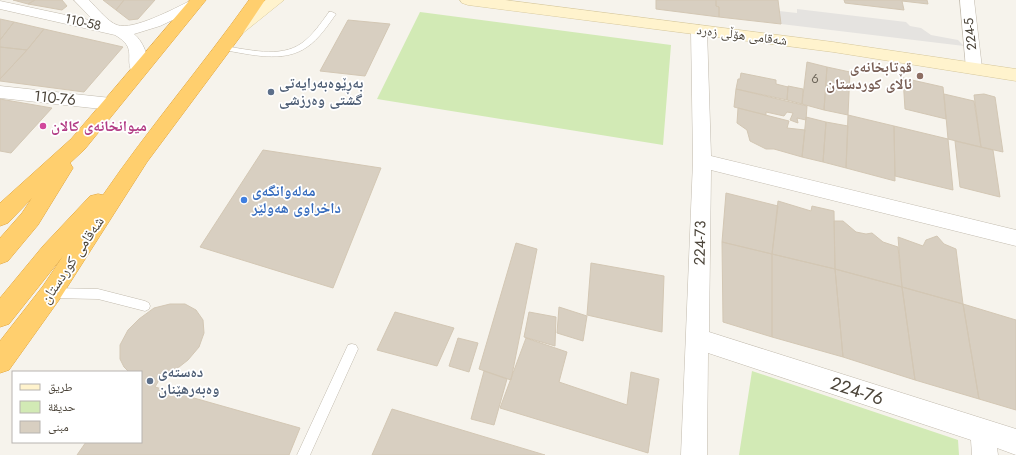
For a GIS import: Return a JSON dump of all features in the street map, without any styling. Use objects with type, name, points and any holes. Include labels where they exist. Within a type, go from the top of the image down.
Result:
[{"type":"highway","name":"شەقامی کوردستان","points":[[0,361],[51,293],[140,157],[257,0]]},
{"type":"highway","points":[[0,254],[30,219],[78,144],[197,2]]},
{"type":"highway","points":[[0,217],[16,200],[78,144]]},
{"type":"highway","name":"شەقامی کوردستان","points":[[0,316],[51,253],[140,157]]},
{"type":"street","points":[[81,0],[113,29],[133,28],[154,23],[197,2]]},
{"type":"street","points":[[236,29],[276,0]]},
{"type":"street","name":"شەقامی هۆڵی زەرد","points":[[468,0],[832,47],[1016,75]]},
{"type":"street","name":"224-5","points":[[967,0],[974,68]]},
{"type":"street","name":"110-58","points":[[0,5],[113,29],[126,35],[138,49],[140,70]]},
{"type":"street","name":"224-73","points":[[694,455],[702,161],[699,30]]},
{"type":"street","name":"110-76","points":[[0,92],[111,104]]},
{"type":"street","points":[[702,161],[1016,238]]},
{"type":"street","name":"224-76","points":[[698,338],[984,443],[1016,442]]},
{"type":"lane","points":[[222,48],[259,53],[293,52],[306,45],[332,14]]},
{"type":"lane","points":[[51,293],[98,294],[145,306]]},
{"type":"lane","points":[[303,455],[352,349]]},
{"type":"green space","points":[[420,12],[671,45],[663,145],[377,99]]},
{"type":"green space","points":[[752,371],[958,440],[959,455],[739,455]]},
{"type":"shaded area","points":[[797,9],[906,22],[910,26],[921,28],[931,35],[958,40],[964,46],[781,24],[779,11],[797,13]]},
{"type":"building","points":[[13,0],[35,0],[28,4]]},
{"type":"building","points":[[35,0],[62,0],[67,6],[62,10],[28,4]]},
{"type":"building","points":[[103,0],[124,0],[116,10]]},
{"type":"building","points":[[124,0],[155,0],[138,19],[129,20],[116,10]]},
{"type":"building","points":[[656,0],[716,0],[716,6],[719,7],[719,17],[656,9]]},
{"type":"building","points":[[716,0],[778,0],[781,24],[719,17],[719,7],[716,6]]},
{"type":"building","points":[[844,0],[927,0],[928,4],[902,1],[904,10],[845,3]]},
{"type":"building","points":[[0,19],[14,22],[0,40]]},
{"type":"building","points":[[348,20],[390,24],[365,76],[320,71]]},
{"type":"building","points":[[14,22],[44,29],[27,50],[0,47],[0,40]]},
{"type":"building","points":[[44,29],[123,47],[84,92],[0,81],[0,79]]},
{"type":"building","points":[[0,47],[27,50],[0,79]]},
{"type":"building","points":[[807,62],[827,67],[824,110],[802,104]]},
{"type":"building","points":[[827,67],[850,72],[848,115],[824,110]]},
{"type":"building","points":[[741,73],[776,80],[776,84],[788,87],[787,100],[736,89]]},
{"type":"building","points":[[903,78],[943,87],[946,119],[905,109]]},
{"type":"building","points":[[788,86],[803,89],[802,104],[787,100]]},
{"type":"building","points":[[736,89],[807,106],[806,120],[797,118],[798,123],[790,120],[793,113],[787,112],[784,116],[766,112],[766,115],[734,107]]},
{"type":"building","points":[[944,94],[974,101],[981,147],[948,139]]},
{"type":"building","points":[[984,94],[995,97],[1003,152],[981,147],[974,95]]},
{"type":"building","points":[[0,99],[52,108],[11,153],[0,151]]},
{"type":"building","points":[[738,108],[789,121],[787,128],[805,130],[802,157],[774,149],[766,149],[750,141],[747,130],[737,123]]},
{"type":"building","points":[[848,115],[894,126],[895,181],[846,168]]},
{"type":"building","points":[[806,117],[826,122],[823,162],[802,157]]},
{"type":"building","points":[[826,122],[848,126],[846,168],[823,162]]},
{"type":"building","points":[[894,126],[948,139],[953,190],[895,176]]},
{"type":"building","points":[[955,141],[993,150],[1000,197],[960,187]]},
{"type":"building","points":[[263,150],[381,168],[333,288],[200,247]]},
{"type":"building","points":[[726,193],[778,206],[772,254],[722,242]]},
{"type":"building","points":[[778,201],[811,211],[812,206],[834,211],[835,269],[772,254]]},
{"type":"building","points":[[834,221],[843,221],[856,232],[866,234],[872,233],[883,242],[898,247],[902,287],[835,269]]},
{"type":"building","points":[[937,236],[944,244],[956,249],[963,304],[902,287],[898,237],[923,246],[926,240]]},
{"type":"building","points":[[722,242],[772,254],[772,337],[723,322]]},
{"type":"building","points":[[516,243],[537,249],[511,380],[479,369]]},
{"type":"building","points":[[772,254],[835,269],[843,357],[772,337]]},
{"type":"building","points":[[591,263],[664,276],[662,332],[587,315]]},
{"type":"building","points":[[835,269],[902,287],[915,380],[843,357]]},
{"type":"building","points":[[902,287],[963,304],[979,399],[915,380]]},
{"type":"building","name":"دەستەی وەبەرهێنان","points":[[170,304],[185,304],[196,310],[203,320],[204,333],[199,347],[188,360],[174,371],[162,375],[155,387],[300,428],[289,455],[77,455],[85,443],[142,443],[142,371],[128,371],[124,367],[120,359],[120,345],[128,330],[139,319],[154,308]]},
{"type":"building","points":[[963,304],[1016,320],[1016,410],[979,399]]},
{"type":"building","points":[[559,307],[587,316],[583,341],[557,333]]},
{"type":"building","points":[[395,312],[454,328],[437,366],[377,350]]},
{"type":"building","points":[[529,312],[556,317],[555,346],[524,337]]},
{"type":"building","points":[[458,338],[478,343],[469,372],[449,366]]},
{"type":"building","points":[[526,338],[567,352],[559,382],[627,405],[631,372],[659,379],[648,453],[500,408]]},
{"type":"building","points":[[484,371],[507,379],[494,425],[471,419]]},
{"type":"building","points":[[392,409],[545,455],[372,455]]},
{"type":"place","name":"قوتابخانەی ئاڵای کوردستان","points":[[920,76]]},
{"type":"place","name":"بەڕێوەبەرایەتی گشتی وەرزشی","points":[[271,92]]},
{"type":"place","name":"میوانخانەی کالان","points":[[43,126]]},
{"type":"place","name":"مەلەوانگەی داخراوی هەولێر","points":[[244,200]]},
{"type":"place","name":"دەستەی وەبەرهێنان","points":[[150,381]]}]
